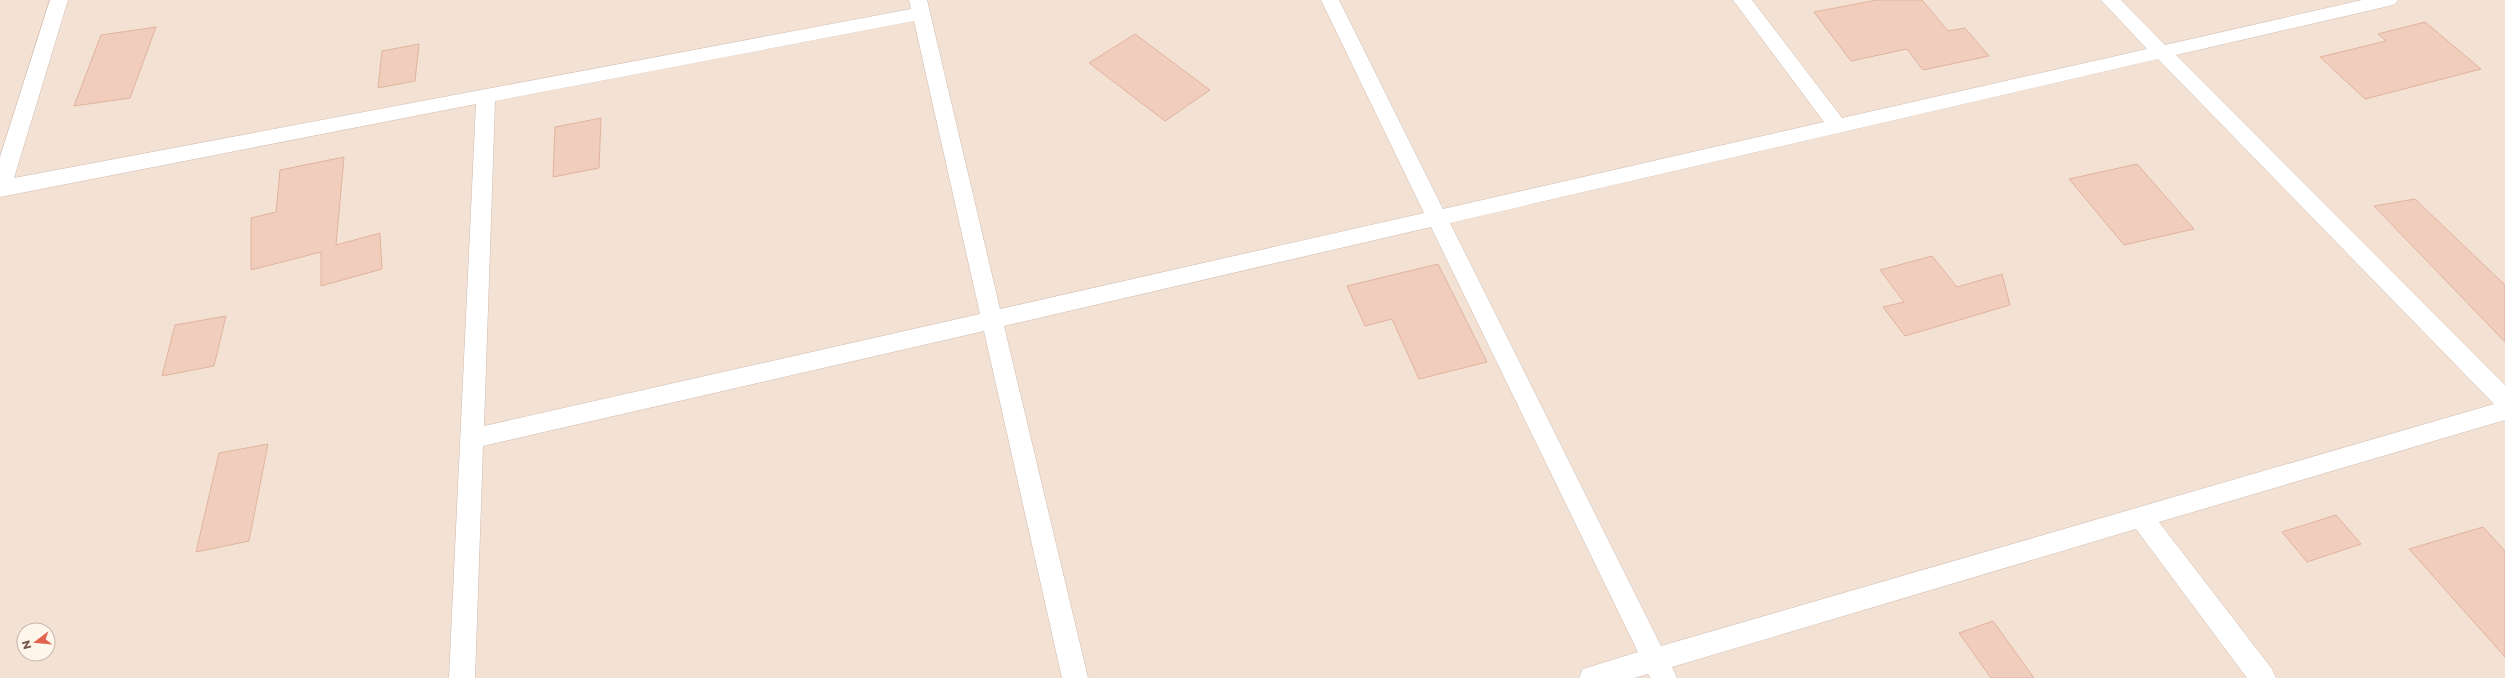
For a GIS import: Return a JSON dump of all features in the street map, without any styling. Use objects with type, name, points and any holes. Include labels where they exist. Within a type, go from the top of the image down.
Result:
[{"type":"street","points":[[59,0],[0,188],[486,96],[919,7],[1075,678]]},
{"type":"street","points":[[1330,0],[1660,669]]},
{"type":"street","points":[[1742,0],[1837,126]]},
{"type":"street","points":[[2110,0],[2505,400]]},
{"type":"street","points":[[471,439],[2389,0]]},
{"type":"street","points":[[462,678],[486,96]]},
{"type":"street","points":[[1592,678],[1660,669],[2141,517],[2505,410]]},
{"type":"street","points":[[2141,517],[2263,678]]},
{"type":"shaded area","points":[[0,0],[2505,0],[2505,678],[0,678]]},
{"type":"building","points":[[1877,0],[1922,0],[1948,31],[1965,28],[1989,56],[1923,70],[1907,49],[1851,61],[1814,12]]},
{"type":"building","points":[[2425,22],[2481,69],[2365,99],[2320,57],[2386,41],[2378,34]]},
{"type":"building","points":[[156,27],[130,98],[74,106],[101,35]]},
{"type":"building","points":[[1135,34],[1210,90],[1165,121],[1089,63]]},
{"type":"building","points":[[419,44],[415,81],[378,88],[382,51]]},
{"type":"building","points":[[601,118],[599,168],[553,177],[555,127]]},
{"type":"building","points":[[344,157],[336,245],[380,233],[382,269],[321,286],[321,252],[251,270],[251,218],[276,212],[280,170]]},
{"type":"building","points":[[2137,164],[2194,229],[2124,245],[2069,179]]},
{"type":"building","points":[[2415,199],[2505,285],[2505,342],[2374,206]]},
{"type":"building","points":[[1932,256],[1957,287],[2002,274],[2010,305],[1905,336],[1883,307],[1904,302],[1880,270]]},
{"type":"building","points":[[1438,264],[1487,362],[1419,379],[1392,319],[1365,326],[1347,286]]},
{"type":"building","points":[[226,316],[214,366],[162,376],[175,325]]},
{"type":"building","points":[[268,444],[249,541],[196,552],[219,453]]},
{"type":"building","points":[[2336,515],[2361,544],[2307,562],[2282,532]]},
{"type":"building","points":[[2483,527],[2505,551],[2505,657],[2409,549]]},
{"type":"building","points":[[1993,621],[2034,678],[1991,678],[1959,633]]}]
